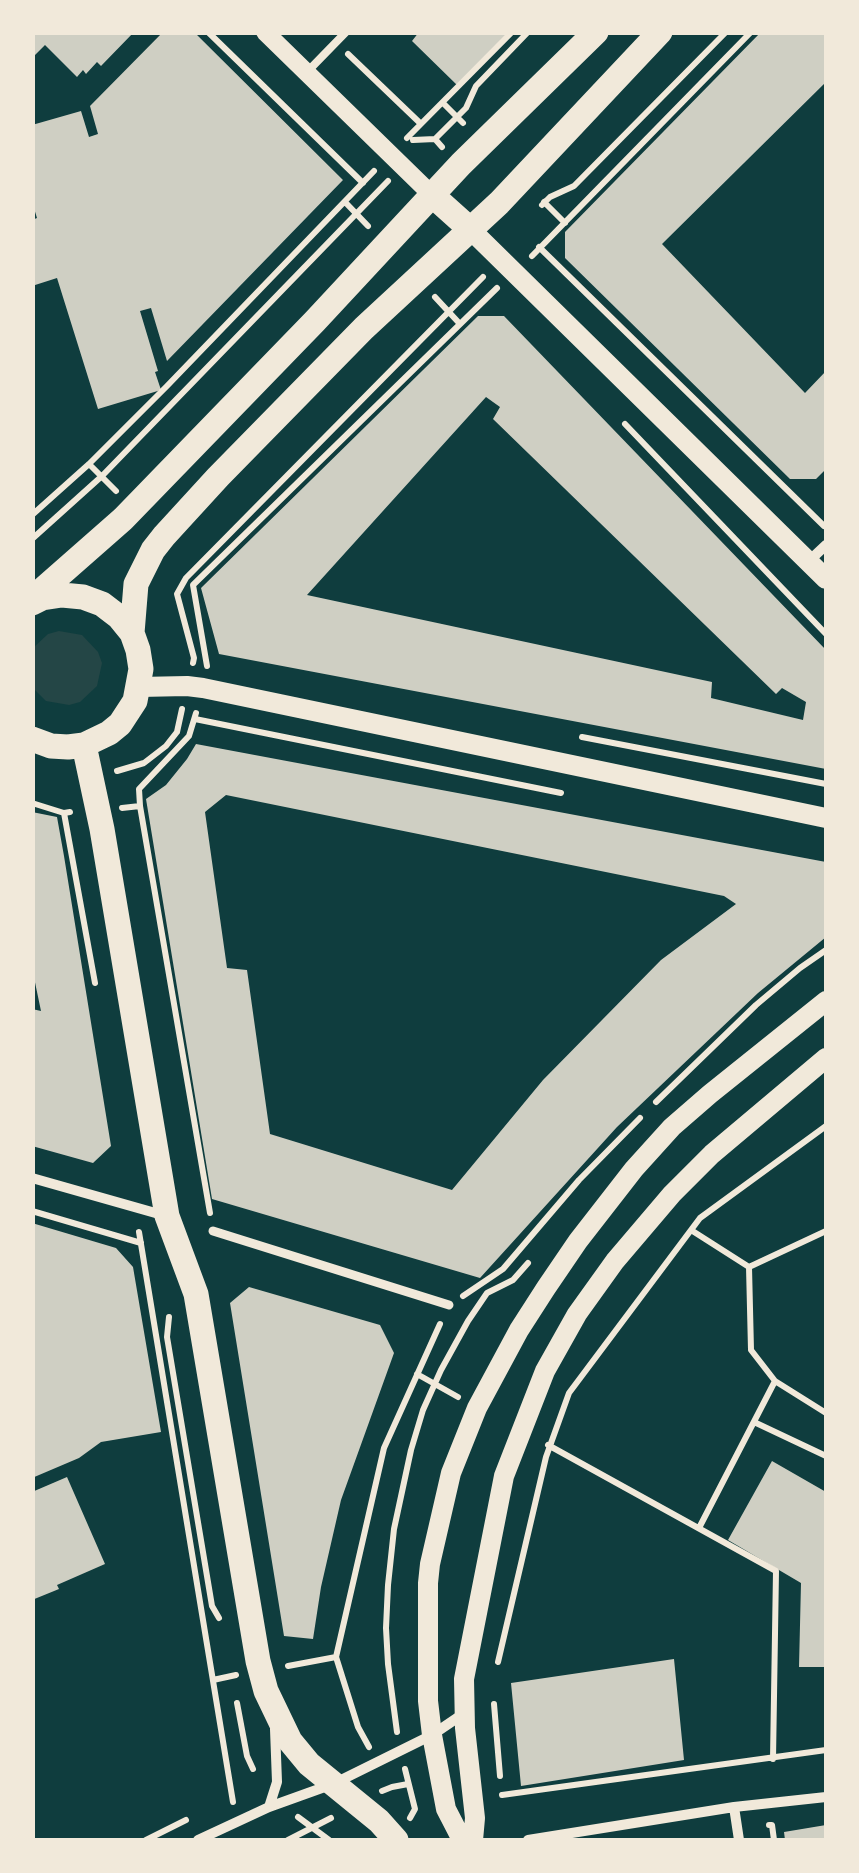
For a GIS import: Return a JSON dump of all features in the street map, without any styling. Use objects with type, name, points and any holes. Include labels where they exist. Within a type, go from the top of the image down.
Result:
[{"type":"main road","points":[[32,601],[122,519],[460,164],[596,32]]},
{"type":"main road","points":[[132,633],[136,584],[164,536],[364,328],[471,230],[660,32]]},
{"type":"main road","points":[[432,196],[826,579]]},
{"type":"main road","points":[[32,601],[62,595],[102,604],[132,633],[141,669],[135,701],[110,733],[84,745],[51,746],[32,739]]},
{"type":"main road","points":[[140,687],[187,686],[826,818]]},
{"type":"main road","points":[[84,745],[102,829],[167,1216],[196,1294],[266,1690],[290,1741],[308,1764],[396,1840]]},
{"type":"main road","points":[[462,1840],[446,1809],[432,1734],[428,1610],[430,1564],[451,1473],[477,1408],[546,1288],[634,1169],[710,1094],[826,1001]]},
{"type":"main road","points":[[474,1840],[476,1818],[464,1679],[504,1476],[545,1371],[577,1314],[615,1261],[672,1194],[712,1154],[826,1058]]},
{"type":"street","points":[[265,32],[432,196]]},
{"type":"street","points":[[809,561],[826,546]]},
{"type":"street","points":[[32,1178],[167,1216]]},
{"type":"street","points":[[213,1231],[449,1305]]},
{"type":"street","points":[[269,1806],[277,1782],[274,1710]]},
{"type":"street","points":[[198,1840],[269,1806],[333,1784],[432,1734],[464,1713]]},
{"type":"street","points":[[528,1840],[826,1797]]},
{"type":"street","points":[[734,1808],[738,1840]]},
{"type":"lane","points":[[306,73],[346,32]]},
{"type":"path","points":[[208,32],[363,183]]},
{"type":"path","points":[[32,539],[102,476],[395,161],[420,123],[512,32]]},
{"type":"path","points":[[32,515],[167,386],[363,183],[431,140],[466,108],[476,86],[528,32]]},
{"type":"path","points":[[533,214],[550,197],[574,186],[726,32]]},
{"type":"path","points":[[91,778],[144,762],[177,732],[194,658],[177,594],[186,578],[507,266],[539,247],[750,32]]},
{"type":"path","points":[[336,43],[420,123]]},
{"type":"path","points":[[539,247],[826,528]]},
{"type":"path","points":[[204,574],[507,266]]},
{"type":"path","points":[[620,418],[826,634]]},
{"type":"path","points":[[140,806],[213,1231]]},
{"type":"path","points":[[64,812],[96,990]]},
{"type":"path","points":[[497,1666],[550,1446],[570,1393],[700,1218],[826,1126]]},
{"type":"path","points":[[136,1208],[232,1798]]},
{"type":"path","points":[[32,1211],[141,1243]]},
{"type":"path","points":[[691,1230],[749,1267]]},
{"type":"path","points":[[749,1267],[826,1230]]},
{"type":"path","points":[[749,1267],[751,1350],[775,1381],[826,1413]]},
{"type":"path","points":[[417,1374],[477,1408]]},
{"type":"path","points":[[699,1528],[775,1381]]},
{"type":"path","points":[[754,1422],[826,1456]]},
{"type":"path","points":[[520,1430],[776,1571],[774,1759]]},
{"type":"path","points":[[494,1701],[504,1810]]},
{"type":"path","points":[[502,1795],[826,1750]]},
{"type":"shaded area","points":[[59,631],[82,635],[98,652],[102,663],[97,686],[80,702],[69,705],[46,701],[33,688],[33,648],[48,634]]},
{"type":"building","points":[[32,32],[134,32],[101,66],[97,62],[77,77],[45,45],[32,58]]},
{"type":"building","points":[[163,32],[194,32],[343,180],[167,361],[151,308],[140,311],[161,390],[98,409],[57,278],[32,286],[32,220],[37,218],[32,202],[32,125],[81,111],[89,137],[98,134],[90,106]]},
{"type":"building","points":[[419,32],[510,32],[458,86],[412,41]]},
{"type":"building","points":[[761,32],[826,32],[826,82],[662,244],[805,393],[826,371],[826,469],[816,479],[790,479],[565,258],[565,232]]},
{"type":"building","points":[[478,316],[504,316],[826,650],[826,769],[219,654],[201,588]],"holes":[[[486,397],[500,407],[493,419],[776,694],[782,688],[806,702],[803,720],[711,698],[712,682],[307,595]]]},
{"type":"building","points":[[196,744],[826,862],[826,937],[758,993],[617,1127],[480,1278],[212,1199],[146,799],[166,785]],"holes":[[[226,795],[724,896],[736,904],[661,960],[543,1080],[452,1190],[270,1134],[247,970],[227,968],[205,812]]]},
{"type":"building","points":[[32,812],[57,817],[64,856],[111,1146],[93,1163],[32,1146],[32,1009],[41,1011],[32,968]]},
{"type":"building","points":[[32,1223],[116,1248],[133,1267],[161,1432],[101,1442],[79,1458],[32,1478]]},
{"type":"building","points":[[249,1287],[380,1325],[394,1353],[341,1500],[313,1639],[284,1636],[230,1303]]},
{"type":"building","points":[[772,1461],[826,1492],[826,1667],[799,1667],[801,1583],[728,1540]]},
{"type":"building","points":[[67,1477],[105,1564],[32,1600],[32,1492]]},
{"type":"building","points":[[674,1659],[684,1760],[521,1786],[511,1683]]},
{"type":"building","points":[[826,1825],[826,1840],[785,1840],[784,1832]]}]
